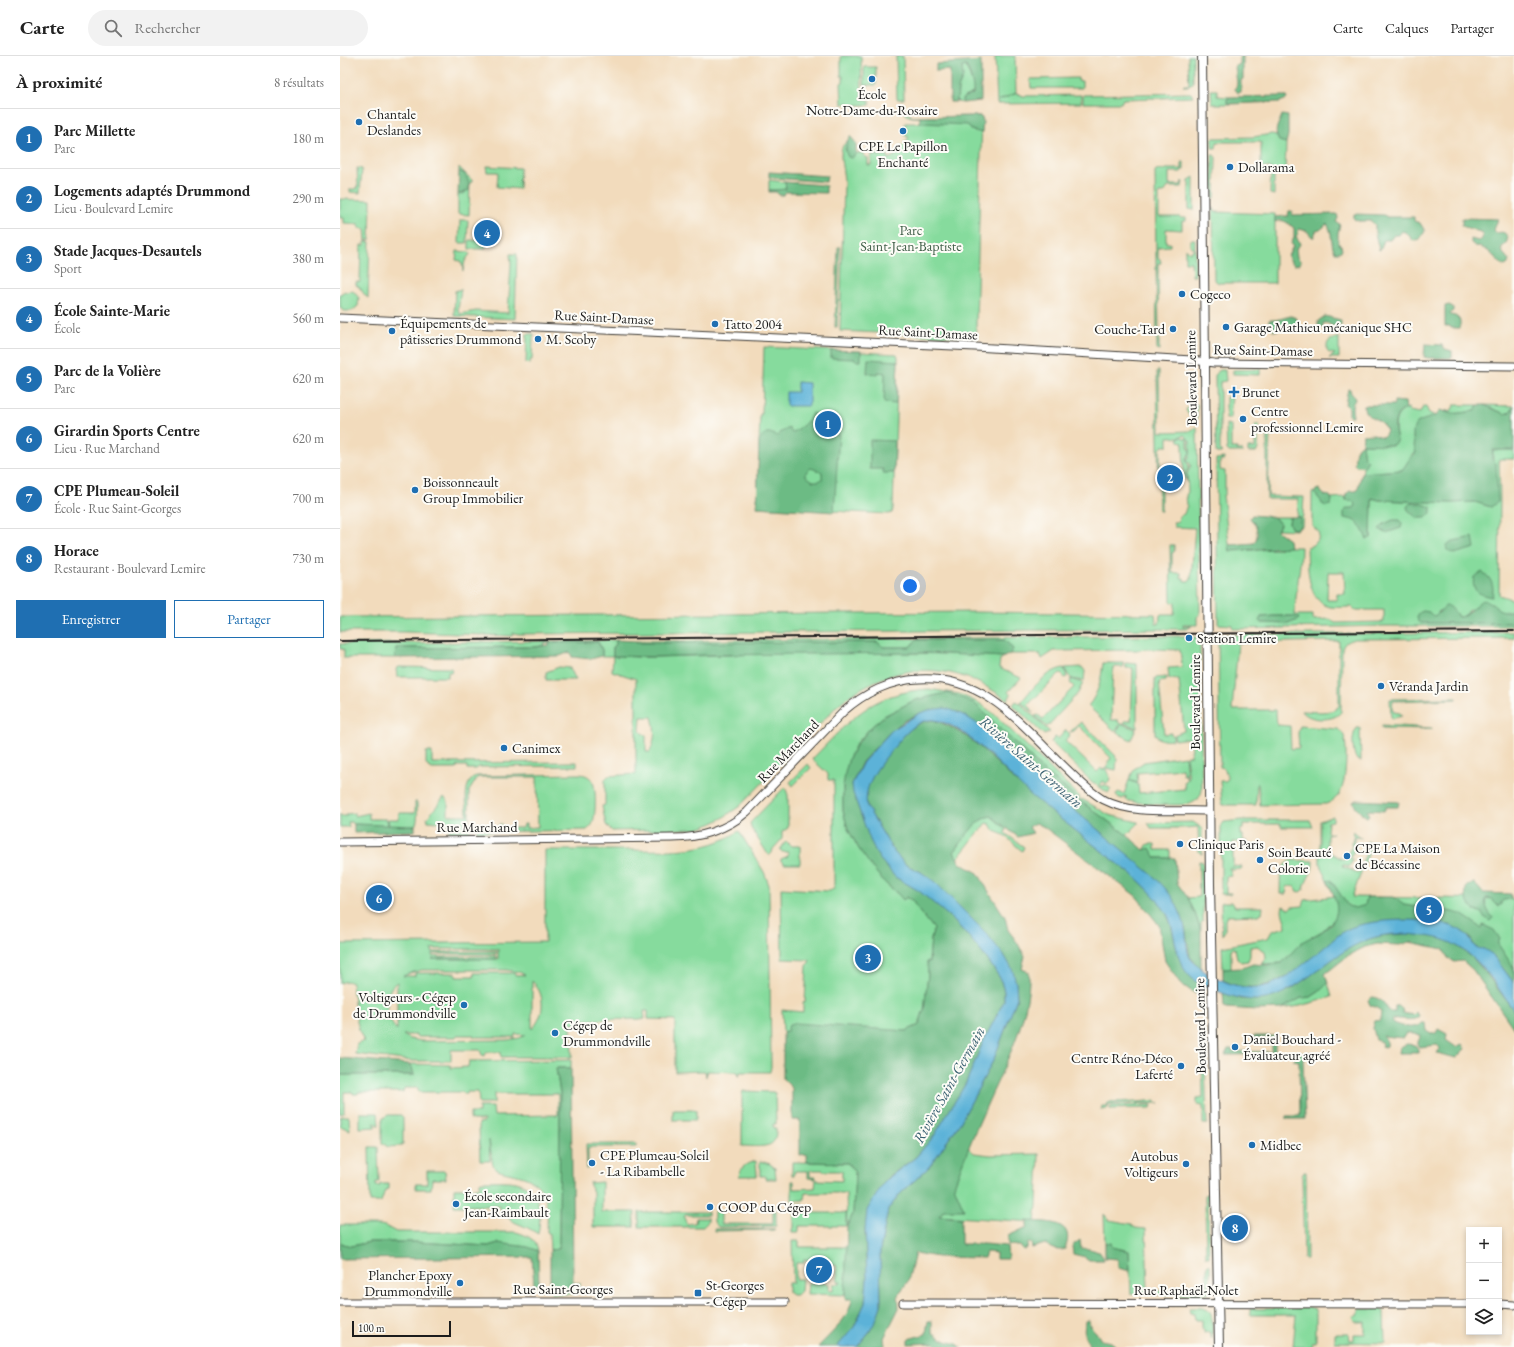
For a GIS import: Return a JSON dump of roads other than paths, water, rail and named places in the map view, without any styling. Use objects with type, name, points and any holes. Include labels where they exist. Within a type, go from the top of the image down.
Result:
[{"type":"main road","name":"Boulevard Lemire","points":[[1202,56],[1211,965],[1219,1347]]},
{"type":"street","name":"Rue Saint-Damase","points":[[340,318],[975,347],[1192,360],[1218,364],[1514,366]]},
{"type":"street","name":"Rue Marchand","points":[[340,842],[684,838],[705,834],[737,819],[747,812],[843,712],[858,700],[889,685],[907,680],[924,678],[958,683],[990,697],[1004,708],[1085,786],[1105,800],[1123,806],[1141,809],[1209,810]]},
{"type":"street","name":"Rue Saint-Georges","points":[[340,1302],[785,1302]]},
{"type":"street","name":"Rue Raphaël-Nolet","points":[[903,1303],[1466,1304]]},
{"type":"street","points":[[1502,1304],[1514,1305]]},
{"type":"water","points":[[797,382],[809,383],[809,406],[786,406],[786,392],[797,392]]},
{"type":"water","points":[[944,708],[966,716],[985,730],[1019,764],[1158,880],[1171,896],[1181,914],[1186,932],[1190,958],[1206,972],[1224,981],[1240,986],[1255,988],[1268,985],[1293,972],[1337,936],[1348,929],[1358,925],[1387,921],[1420,920],[1448,925],[1461,931],[1468,937],[1476,948],[1484,949],[1492,954],[1514,983],[1514,1011],[1494,982],[1471,956],[1452,943],[1432,937],[1416,935],[1399,934],[1371,938],[1347,950],[1292,988],[1266,999],[1244,999],[1220,992],[1199,983],[1191,977],[1180,961],[1171,925],[1165,911],[1153,895],[1135,877],[1033,797],[973,740],[947,724],[934,720],[921,722],[904,735],[877,770],[869,784],[867,791],[867,807],[894,852],[906,865],[921,872],[935,882],[986,933],[1006,958],[1013,971],[1016,983],[1017,998],[994,1059],[960,1123],[929,1167],[899,1195],[888,1210],[880,1250],[881,1306],[876,1320],[870,1331],[857,1347],[837,1347],[854,1327],[865,1303],[867,1279],[865,1229],[867,1210],[883,1184],[892,1175],[916,1157],[934,1136],[966,1083],[983,1042],[1004,1001],[1004,991],[1000,978],[970,938],[951,918],[919,891],[895,877],[879,858],[870,840],[853,793],[852,784],[863,762],[892,730],[920,713]]},
{"type":"railway","points":[[340,641],[1514,631]]},
{"type":"place","name":"École Notre-Dame-du-Rosaire","points":[[872,79]]},
{"type":"place","name":"Chantale Deslandes","points":[[359,122]]},
{"type":"place","name":"CPE Le Papillon Enchanté","points":[[903,131]]},
{"type":"place","name":"Dollarama","points":[[1230,167]]},
{"type":"place","name":"École Sainte-Marie","points":[[487,233]]},
{"type":"place","name":"Cogeco","points":[[1182,294]]},
{"type":"place","name":"Tatto 2004","points":[[715,324]]},
{"type":"place","name":"Garage Mathieu mécanique SHC","points":[[1226,327]]},
{"type":"place","name":"Couche-Tard","points":[[1173,329]]},
{"type":"place","name":"Équipements de pâtisseries Drummond","points":[[392,331]]},
{"type":"place","name":"M. Scoby","points":[[538,339]]},
{"type":"place","name":"Brunet","points":[[1234,392]]},
{"type":"place","name":"Centre professionnel Lemire","points":[[1243,419]]},
{"type":"place","name":"Parc Millette","points":[[828,424]]},
{"type":"place","name":"Logements adaptés Drummond","points":[[1170,478]]},
{"type":"place","name":"Boissonneault Group Immobilier","points":[[415,490]]},
{"type":"place","name":"Station Lemire","points":[[1189,638]]},
{"type":"place","name":"Véranda Jardin","points":[[1381,686]]},
{"type":"place","name":"Canimex","points":[[504,748]]},
{"type":"place","name":"Clinique Paris","points":[[1180,844]]},
{"type":"place","name":"CPE La Maison de Bécassine","points":[[1347,856]]},
{"type":"place","name":"Soin Beauté Colorie","points":[[1260,860]]},
{"type":"place","name":"Girardin Sports Centre","points":[[379,898]]},
{"type":"place","name":"Parc de la Volière","points":[[1429,910]]},
{"type":"place","name":"Stade Jacques-Desautels","points":[[868,958]]},
{"type":"place","name":"Voltigeurs - Cégep de Drummondville","points":[[464,1005]]},
{"type":"place","name":"Cégep de Drummondville","points":[[555,1033]]},
{"type":"place","name":"Daniel Bouchard - Évaluateur agréé","points":[[1235,1047]]},
{"type":"place","name":"Centre Réno-Déco Laferté","points":[[1181,1066]]},
{"type":"place","name":"Midbec","points":[[1252,1145]]},
{"type":"place","name":"CPE Plumeau-Soleil - La Ribambelle","points":[[592,1163]]},
{"type":"place","name":"Autobus Voltigeurs","points":[[1186,1164]]},
{"type":"place","name":"École secondaire Jean-Raimbault","points":[[456,1204]]},
{"type":"place","name":"COOP du Cégep","points":[[710,1207]]},
{"type":"place","name":"Horace","points":[[1235,1228]]},
{"type":"place","name":"CPE Plumeau-Soleil","points":[[819,1270]]},
{"type":"place","name":"Plancher Epoxy Drummondville","points":[[460,1283]]},
{"type":"place","name":"St-Georges - Cégep","points":[[698,1293]]},
{"type":"park label","name":"Parc Saint-Jean-Baptiste","points":[[911,238]]},
{"type":"water label","name":"Rivière Saint-Germain","points":[[1031,762]]},
{"type":"water label","name":"Rivière Saint-Germain","points":[[949,1085]]}]
